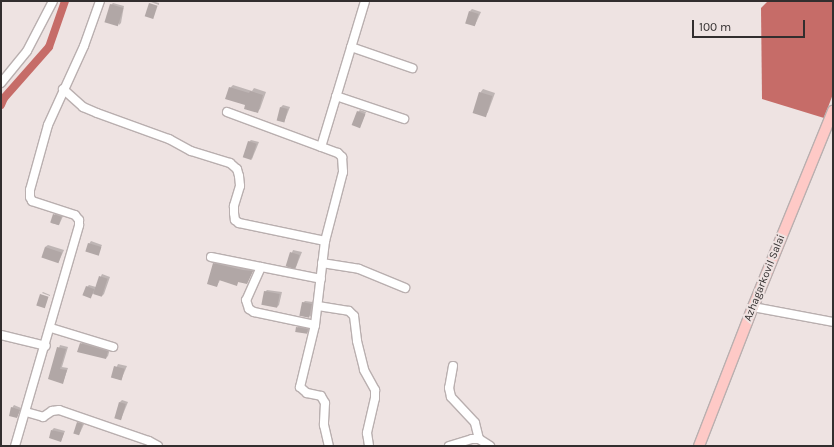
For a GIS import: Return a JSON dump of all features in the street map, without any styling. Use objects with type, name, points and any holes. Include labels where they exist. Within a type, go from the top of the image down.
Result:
[{"type":"main road","name":"Azhagarkovil Salai","points":[[699,446],[753,308],[832,118]]},
{"type":"street","points":[[1,83],[27,51],[53,1]]},
{"type":"street","points":[[15,446],[46,346],[78,234],[79,220],[75,215],[32,201],[30,197],[30,190],[48,124],[84,46],[100,1]]},
{"type":"street","points":[[321,146],[365,1]]},
{"type":"street","points":[[351,47],[412,68]]},
{"type":"street","points":[[63,89],[83,107],[169,139],[191,151],[230,163],[237,169],[239,176],[240,186],[234,206],[235,220],[238,223],[325,241]]},
{"type":"street","points":[[336,96],[404,119]]},
{"type":"street","points":[[227,112],[338,153],[344,163],[325,241],[315,326],[300,387],[307,393],[321,396],[326,402],[324,424],[329,446]]},
{"type":"street","points":[[211,257],[321,279]]},
{"type":"street","points":[[322,263],[359,269],[405,288]]},
{"type":"street","points":[[261,267],[246,300],[249,309],[254,312],[315,326]]},
{"type":"street","points":[[318,306],[349,310],[354,316],[355,332],[364,370],[375,390],[375,398],[367,433],[369,446]]},
{"type":"street","points":[[753,308],[833,322]]},
{"type":"street","points":[[51,328],[113,347]]},
{"type":"street","points":[[1,335],[46,346]]},
{"type":"street","points":[[453,366],[449,388],[451,397],[475,423],[479,440]]},
{"type":"street","points":[[26,412],[43,417],[52,411],[59,410],[150,441],[158,446]]},
{"type":"street","points":[[449,446],[472,439],[479,440],[490,446]]},
{"type":"shaded area","points":[[768,1],[833,1],[833,94],[824,118],[762,99],[761,8]]},
{"type":"building","points":[[149,3],[158,6],[153,19],[145,16]]},
{"type":"building","points":[[110,4],[123,8],[118,26],[104,22]]},
{"type":"building","points":[[469,11],[479,14],[475,26],[465,23]]},
{"type":"building","points":[[229,87],[249,93],[250,91],[263,95],[258,113],[244,109],[245,105],[225,99]]},
{"type":"building","points":[[479,92],[492,96],[486,117],[473,113]]},
{"type":"building","points":[[280,107],[288,109],[284,123],[277,121]]},
{"type":"building","points":[[357,111],[365,114],[360,128],[352,125]]},
{"type":"building","points":[[248,141],[257,144],[251,160],[243,157]]},
{"type":"building","points":[[53,214],[62,217],[59,225],[50,223]]},
{"type":"building","points":[[88,243],[101,247],[99,256],[85,252]]},
{"type":"building","points":[[45,247],[62,253],[58,263],[41,257]]},
{"type":"building","points":[[290,252],[300,255],[295,269],[286,266]]},
{"type":"building","points":[[213,263],[253,271],[247,284],[238,282],[237,286],[219,280],[217,287],[207,284]]},
{"type":"building","points":[[99,276],[108,279],[102,297],[93,294]]},
{"type":"building","points":[[86,286],[94,289],[91,299],[82,295]]},
{"type":"building","points":[[264,291],[280,294],[277,308],[261,305]]},
{"type":"building","points":[[40,294],[49,297],[45,308],[36,305]]},
{"type":"building","points":[[302,302],[312,304],[309,318],[299,316]]},
{"type":"building","points":[[296,327],[308,329],[307,334],[295,332]]},
{"type":"building","points":[[80,343],[108,351],[106,359],[77,352]]},
{"type":"building","points":[[57,347],[66,349],[60,369],[67,370],[63,384],[48,379]]},
{"type":"building","points":[[114,366],[125,369],[122,380],[111,378]]},
{"type":"building","points":[[119,402],[126,404],[121,420],[114,418]]},
{"type":"building","points":[[11,407],[20,410],[17,418],[9,416]]},
{"type":"building","points":[[77,422],[83,424],[79,435],[73,433]]},
{"type":"building","points":[[51,430],[64,433],[61,442],[49,438]]},
{"type":"waterway","points":[[1,105],[4,98],[49,47],[65,1]]}]
